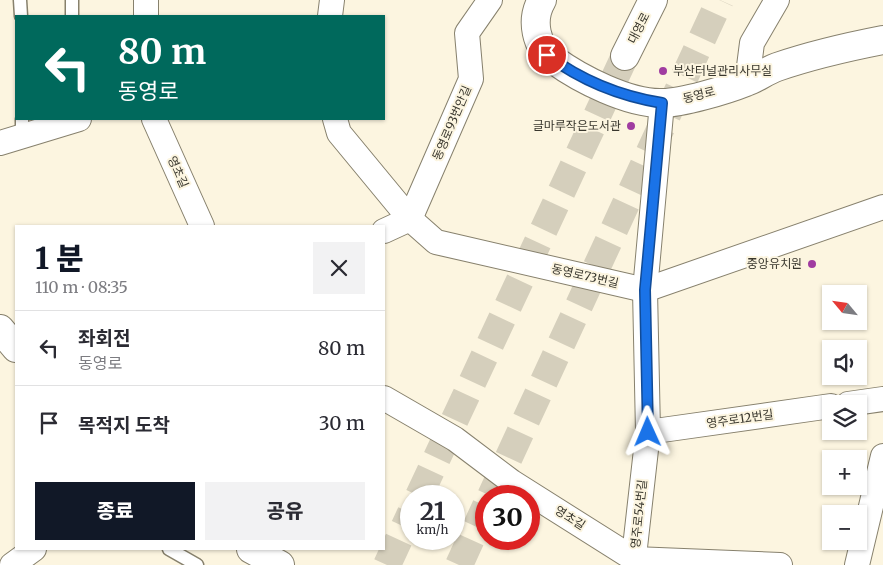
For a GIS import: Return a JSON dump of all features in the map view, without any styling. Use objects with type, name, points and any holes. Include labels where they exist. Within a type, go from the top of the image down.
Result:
[{"type":"street","points":[[146,0],[146,15]]},
{"type":"street","points":[[330,15],[332,0]]},
{"type":"street","name":"동영로93번안길","points":[[410,219],[471,79],[467,33],[490,0]]},
{"type":"street","name":"동영로","points":[[542,0],[539,6],[536,37],[547,55],[571,73],[628,98],[662,103],[747,82],[775,68],[841,48],[883,40]]},
{"type":"street","name":"대영로","points":[[625,56],[653,0]]},
{"type":"street","points":[[747,82],[752,44],[777,0]]},
{"type":"street","name":"영주로54번길","points":[[633,562],[648,432],[645,290],[662,103]]},
{"type":"street","points":[[14,133],[74,120]]},
{"type":"street","name":"영초길","points":[[154,120],[202,225]]},
{"type":"street","name":"동영로73번길","points":[[335,120],[339,133],[410,219],[436,242],[645,290]]},
{"type":"street","points":[[645,290],[883,207]]},
{"type":"street","points":[[385,231],[410,219]]},
{"type":"street","points":[[0,329],[15,347]]},
{"type":"street","name":"영초길","points":[[385,399],[455,439],[512,482],[633,562],[780,565]]},
{"type":"street","points":[[867,401],[883,399]]},
{"type":"street","name":"영주로12번길","points":[[648,432],[822,407]]},
{"type":"street","points":[[857,565],[883,456]]},
{"type":"street","points":[[12,565],[33,550]]},
{"type":"street","points":[[253,550],[280,565]]},
{"type":"lane","points":[[20,0],[21,15]]},
{"type":"lane","points":[[72,0],[72,15]]},
{"type":"lane","points":[[171,550],[197,565]]},
{"type":"tunnel","points":[[496,485],[720,0]]},
{"type":"tunnel","points":[[424,485],[625,56]]},
{"type":"tunnel","points":[[459,565],[475,530]]},
{"type":"tunnel","points":[[387,565],[400,537]]},
{"type":"place","name":"부산터널관리사무실","points":[[663,71]]},
{"type":"place","name":"글마루작은도서관","points":[[631,126]]},
{"type":"place","name":"중앙유치원","points":[[812,264]]},
{"type":"route","points":[[547,55],[571,73],[628,98],[662,103],[645,290],[648,432]]}]
